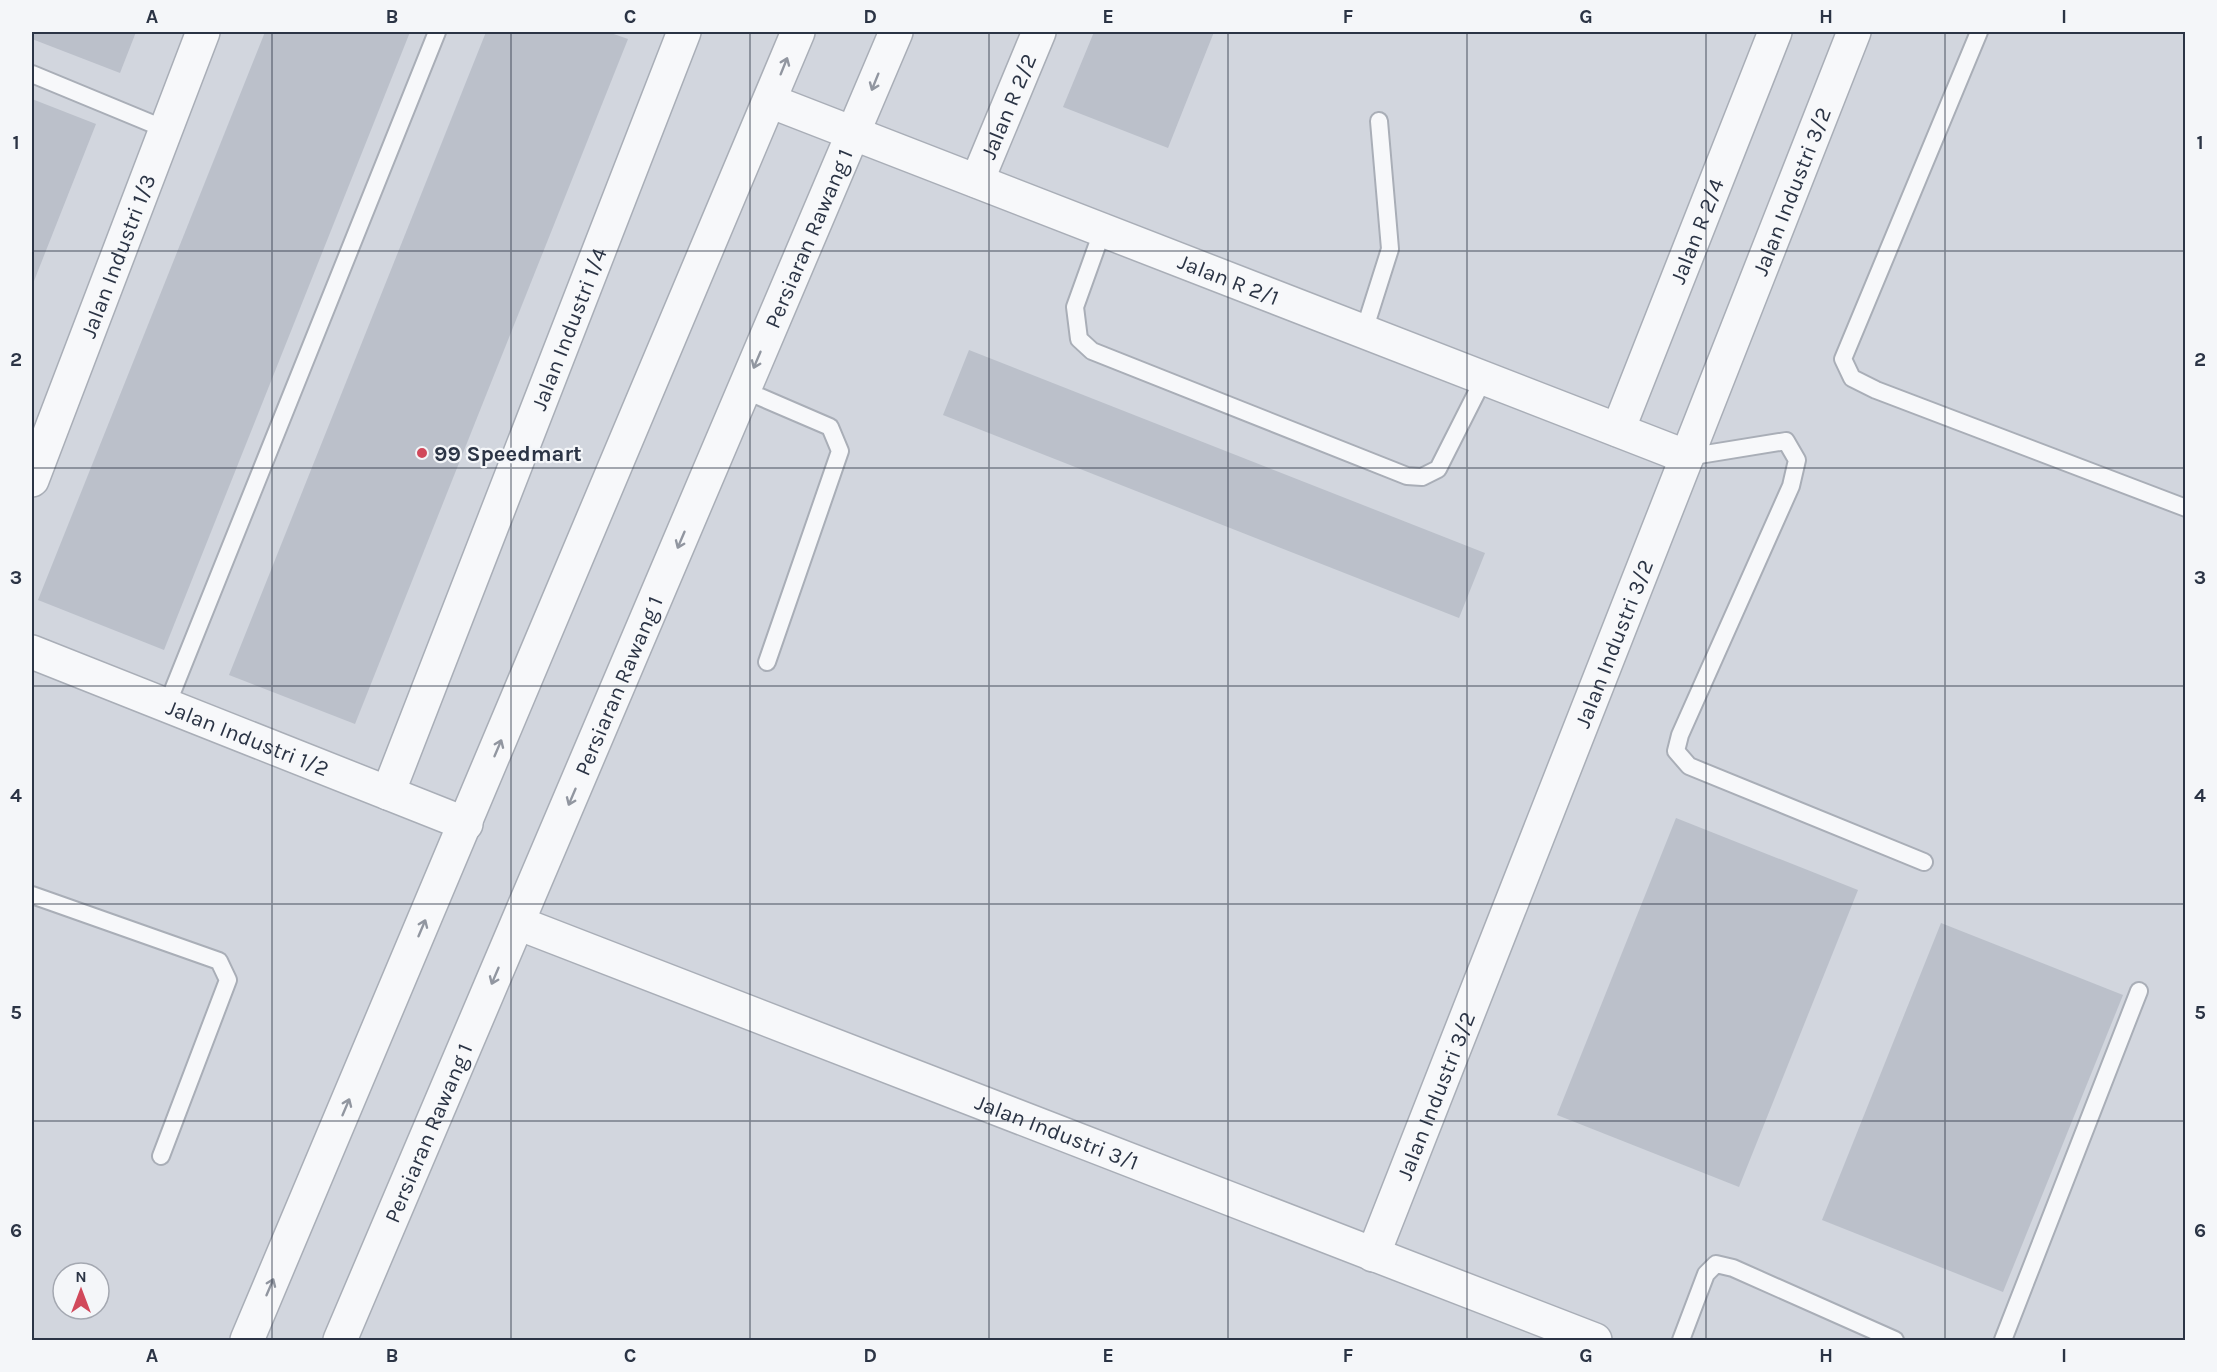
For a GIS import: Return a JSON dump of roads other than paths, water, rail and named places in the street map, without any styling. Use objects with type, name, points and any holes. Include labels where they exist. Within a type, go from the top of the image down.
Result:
[{"type":"street","name":"Jalan Industri 1/3","points":[[32,480],[202,32]]},
{"type":"street","name":"Jalan Industri 1/4","points":[[388,792],[684,32]]},
{"type":"street","points":[[247,1341],[798,32]]},
{"type":"street","name":"Persiaran Rawang 1","points":[[340,1341],[896,32]]},
{"type":"street","name":"Jalan R 2/2","points":[[977,181],[1039,32]]},
{"type":"street","name":"Jalan R 2/4","points":[[1618,430],[1775,32]]},
{"type":"street","name":"Jalan Industri 3/2","points":[[1373,1255],[1854,32]]},
{"type":"street","name":"Jalan R 2/1","points":[[770,101],[1687,457]]},
{"type":"street","name":"Jalan Industri 1/2","points":[[32,652],[466,824]]},
{"type":"street","name":"Jalan Industri 3/1","points":[[518,922],[1594,1341]]},
{"type":"lane","points":[[167,705],[437,32]]},
{"type":"lane","points":[[1978,32],[1843,359],[1852,378],[1876,390],[2186,508]]},
{"type":"lane","points":[[32,74],[165,129]]},
{"type":"lane","points":[[1364,331],[1390,249],[1378,121]]},
{"type":"lane","points":[[1103,229],[1075,307],[1079,339],[1092,351],[1407,476],[1422,477],[1438,469],[1484,378]]},
{"type":"lane","points":[[744,390],[830,427],[840,450],[837,466],[767,662]]},
{"type":"lane","points":[[1687,457],[1786,441],[1797,460],[1791,486],[1680,735],[1676,751],[1689,766],[1924,862]]},
{"type":"lane","points":[[32,895],[219,961],[228,980],[225,990],[160,1156]]},
{"type":"lane","points":[[2003,1341],[2139,991]]},
{"type":"lane","points":[[1681,1341],[1706,1274],[1716,1264],[1733,1268],[1895,1341]]},
{"type":"place","name":"99 Speedmart","points":[[422,453]]}]
